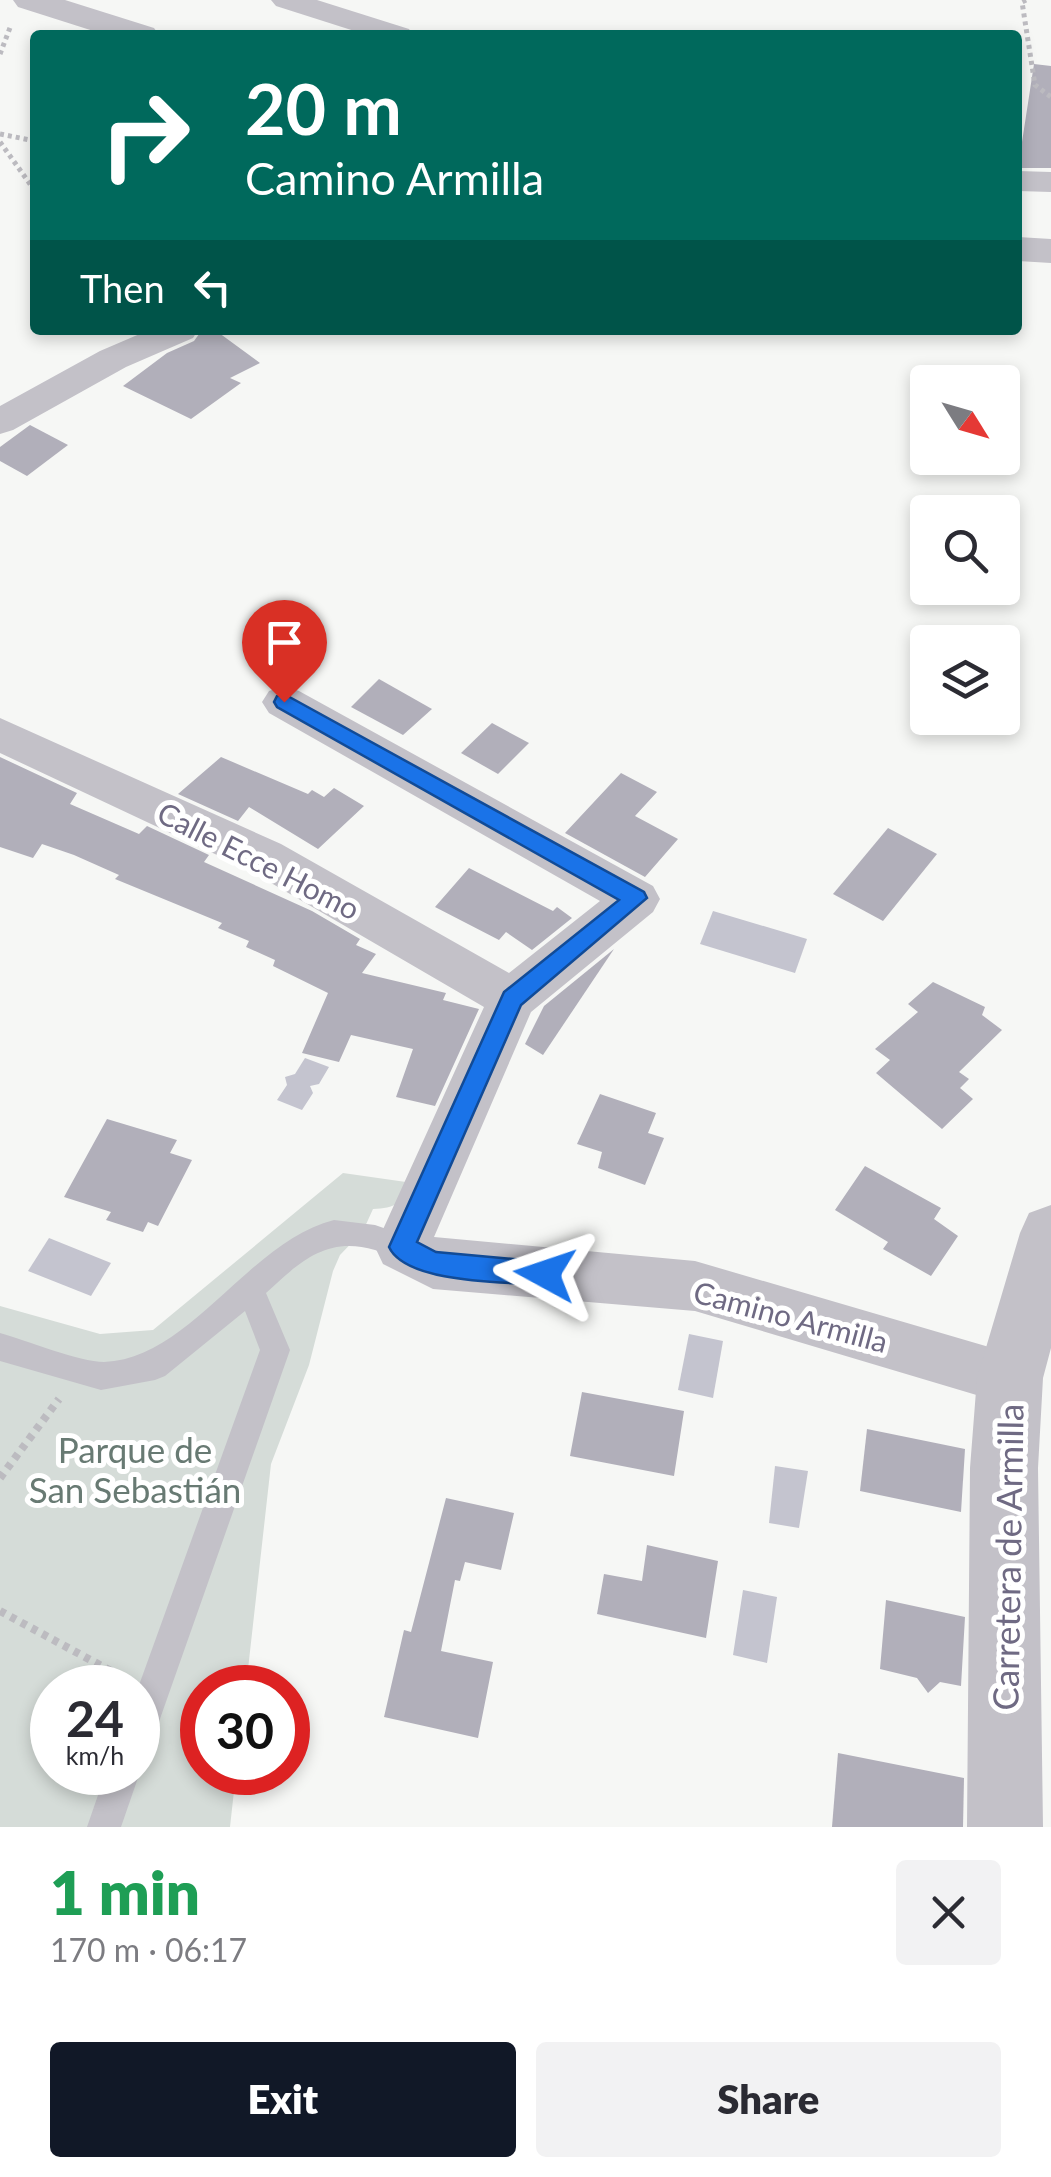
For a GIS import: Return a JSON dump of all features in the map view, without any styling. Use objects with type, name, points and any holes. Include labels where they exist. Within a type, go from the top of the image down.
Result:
[{"type":"street","points":[[30,0],[126,30]]},
{"type":"street","points":[[286,0],[382,30]]},
{"type":"street","points":[[1022,181],[1051,182]]},
{"type":"street","points":[[1022,249],[1051,251]]},
{"type":"street","points":[[0,422],[112,359],[168,335]]},
{"type":"street","points":[[284,702],[636,898],[512,999],[402,1247]]},
{"type":"street","name":"Calle Ecce Homo","points":[[0,734],[265,857],[512,999]]},
{"type":"street","name":"Carretera de Armilla","points":[[1005,1827],[1004,1468],[1051,1233]]},
{"type":"street","name":"Camino Armilla","points":[[402,1247],[433,1264],[695,1286],[1026,1364]]},
{"type":"lane","points":[[0,1348],[101,1376],[155,1366],[312,1236],[364,1231],[402,1247]]},
{"type":"lane","points":[[160,1671],[275,1350],[250,1289]]},
{"type":"lane","points":[[104,1827],[115,1795]]},
{"type":"path","points":[[1026,0],[1022,2],[1035,85],[1051,96]]},
{"type":"path","points":[[0,134],[30,140]]},
{"type":"path","points":[[0,142],[30,185]]},
{"type":"path","points":[[0,1478],[81,1370]]},
{"type":"path","points":[[0,1611],[100,1665]]},
{"type":"green space","name":"Parque de San Sebastián","points":[[343,1173],[413,1183],[398,1204],[373,1209],[363,1231],[340,1255],[333,1271],[309,1365],[271,1464],[248,1665],[180,1665],[180,1795],[234,1795],[230,1827],[0,1827],[0,1306],[100,1334],[153,1330]]},
{"type":"shaded area","points":[[713,911],[807,939],[795,973],[700,944]]},
{"type":"shaded area","points":[[305,1058],[329,1067],[319,1084],[310,1086],[313,1093],[302,1110],[277,1100],[287,1085],[285,1077],[295,1074]]},
{"type":"shaded area","points":[[49,1238],[111,1263],[91,1296],[28,1271]]},
{"type":"shaded area","points":[[689,1334],[723,1341],[713,1398],[678,1390]]},
{"type":"shaded area","points":[[775,1466],[808,1471],[799,1528],[769,1523]]},
{"type":"shaded area","points":[[743,1590],[777,1597],[767,1663],[733,1655]]},
{"type":"building","points":[[1034,64],[1051,66],[1051,168],[1022,168]]},
{"type":"building","points":[[198,335],[222,335],[260,363],[230,378],[241,383],[191,419],[123,386],[167,353],[194,341]]},
{"type":"building","points":[[30,425],[68,445],[27,476],[0,461],[0,447]]},
{"type":"building","points":[[379,679],[432,709],[403,735],[351,707]]},
{"type":"building","points":[[492,723],[529,743],[498,774],[461,753]]},
{"type":"building","points":[[0,757],[77,793],[70,804],[139,834],[147,826],[209,855],[204,862],[312,911],[360,939],[356,945],[376,954],[362,973],[446,993],[443,1000],[479,1009],[435,1106],[396,1097],[413,1049],[351,1035],[339,1062],[302,1053],[328,993],[273,966],[275,960],[246,947],[249,941],[218,928],[222,923],[42,844],[33,858],[0,847]]},
{"type":"building","points":[[221,757],[308,794],[312,790],[324,797],[334,788],[364,806],[318,849],[249,807],[238,821],[178,794]]},
{"type":"building","points":[[621,773],[657,792],[635,816],[678,839],[645,877],[565,833]]},
{"type":"building","points":[[888,828],[937,854],[883,921],[833,894]]},
{"type":"building","points":[[469,868],[553,911],[557,907],[572,918],[532,950],[506,932],[499,940],[435,907]]},
{"type":"building","points":[[614,949],[543,1055],[525,1044],[544,1006]]},
{"type":"building","points":[[933,982],[985,1007],[982,1015],[1002,1030],[959,1072],[969,1079],[960,1088],[973,1099],[942,1129],[876,1073],[890,1060],[875,1049],[918,1012],[908,1004]]},
{"type":"building","points":[[600,1094],[656,1113],[648,1133],[664,1138],[645,1185],[598,1168],[602,1152],[577,1144]]},
{"type":"building","points":[[107,1119],[177,1140],[170,1153],[192,1160],[158,1226],[148,1222],[143,1232],[106,1220],[111,1212],[64,1197]]},
{"type":"building","points":[[865,1166],[941,1208],[934,1219],[958,1236],[931,1276],[883,1249],[888,1242],[835,1210]]},
{"type":"building","points":[[582,1392],[684,1411],[674,1476],[570,1456]]},
{"type":"building","points":[[867,1429],[965,1449],[961,1512],[860,1491]]},
{"type":"building","points":[[446,1498],[514,1513],[501,1570],[465,1562],[460,1581],[455,1580],[441,1651],[493,1662],[478,1738],[384,1717],[404,1630],[411,1632]]},
{"type":"building","points":[[647,1545],[718,1561],[706,1638],[597,1614],[604,1574],[642,1581]]},
{"type":"building","points":[[886,1600],[965,1617],[961,1686],[940,1682],[928,1693],[917,1678],[880,1669]]},
{"type":"building","points":[[838,1753],[964,1778],[963,1827],[832,1827]]},
{"type":"route","points":[[284,702],[636,898],[512,999],[402,1247],[433,1264],[545,1274]]}]
